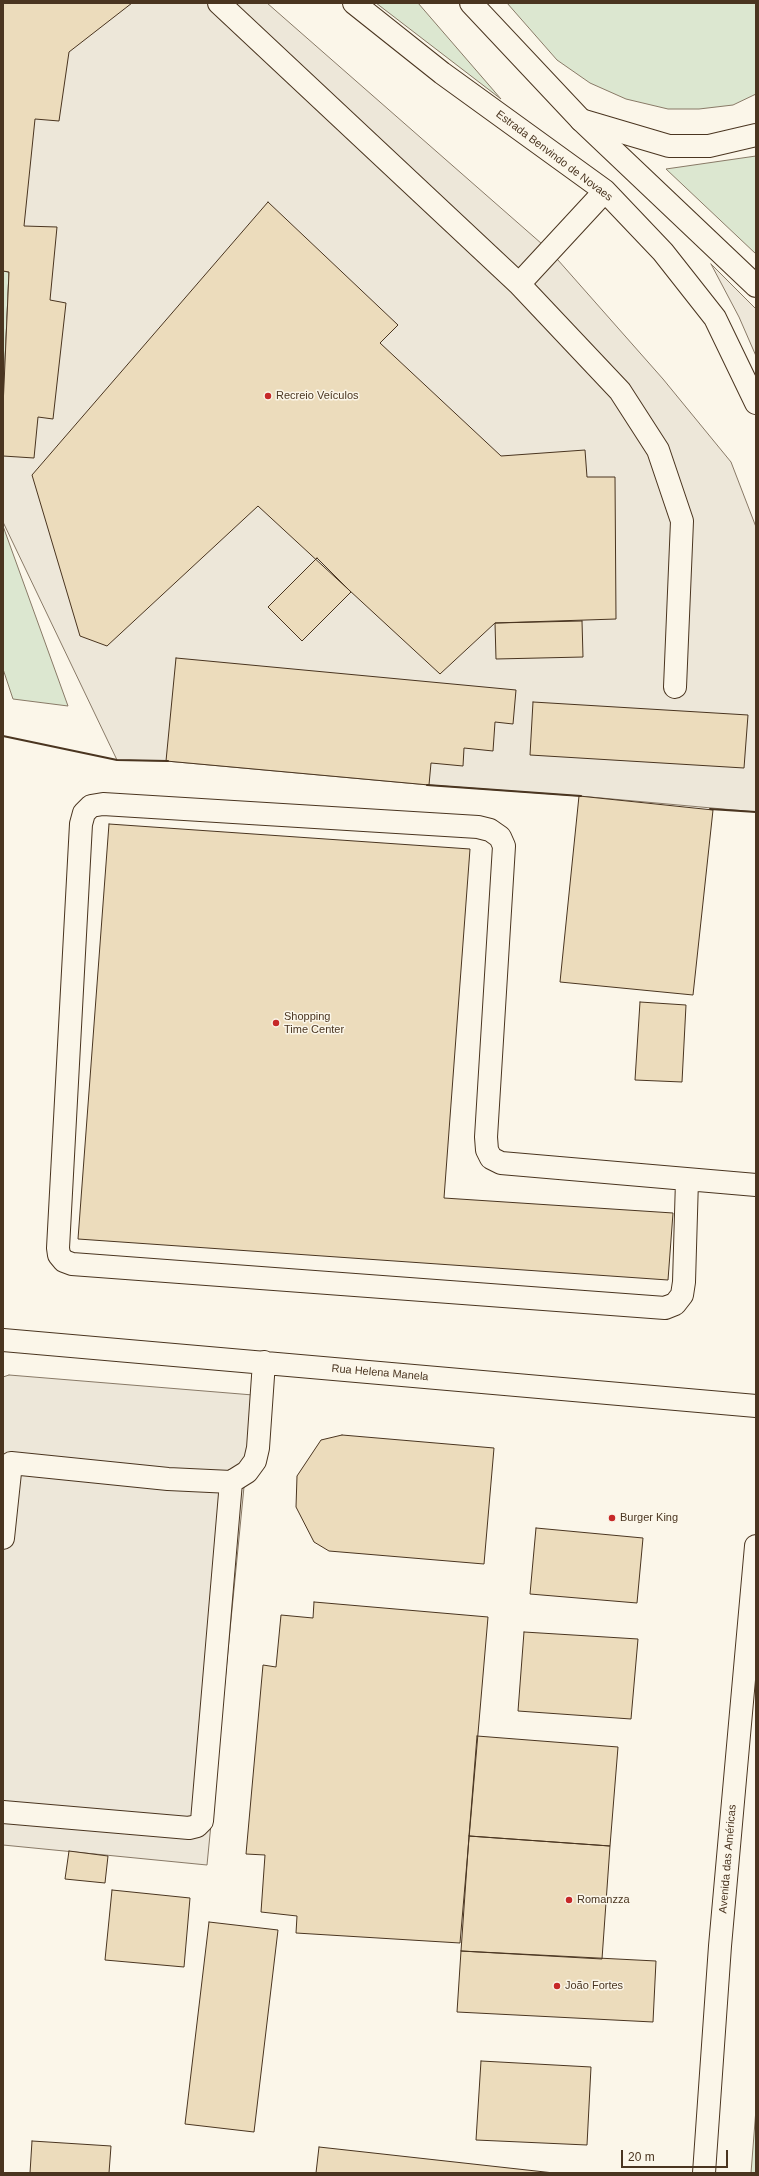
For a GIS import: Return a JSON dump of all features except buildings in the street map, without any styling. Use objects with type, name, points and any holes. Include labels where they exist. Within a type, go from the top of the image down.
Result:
[{"type":"street","points":[[219,3],[519,284],[620,391],[658,450],[682,521],[675,687]]},
{"type":"street","name":"Estrada Benvindo de Novaes","points":[[354,3],[442,73],[605,192],[663,252],[715,318],[756,403]]},
{"type":"street","points":[[471,3],[581,120],[756,286]]},
{"type":"street","points":[[581,120],[669,146],[709,146],[756,136]]},
{"type":"street","points":[[519,284],[605,192]]},
{"type":"street","points":[[687,1180],[684,1282],[682,1295],[675,1304],[665,1308],[72,1264],[64,1261],[59,1255],[58,1248],[81,824],[84,813],[91,806],[103,804],[478,827],[490,830],[500,837],[504,846],[486,1137],[487,1150],[491,1158],[501,1163],[756,1185]]},
{"type":"street","name":"Rua Helena Manela","points":[[3,1340],[756,1406]]},
{"type":"street","points":[[3,1538],[11,1463],[168,1479],[231,1482],[248,1472],[255,1461],[258,1448],[264,1362]]},
{"type":"street","points":[[3,1812],[189,1828],[197,1826],[202,1820],[231,1482]]},
{"type":"street","name":"Avenida das Américas","points":[[704,2173],[720,1946],[756,1546]]},
{"type":"green space","points":[[376,3],[418,3],[501,99]]},
{"type":"green space","points":[[507,3],[756,3],[756,94],[733,105],[699,109],[668,109],[626,99],[590,83],[557,60]]},
{"type":"green space","points":[[756,156],[756,254],[666,169]]},
{"type":"green space","points":[[3,271],[9,272],[3,407]]},
{"type":"green space","points":[[3,526],[68,706],[13,699],[3,669]]},
{"type":"green space","points":[[756,2109],[756,2173],[751,2173]]},
{"type":"shaded area","points":[[3,3],[267,3],[550,251],[663,379],[731,462],[756,527],[756,812],[579,796],[429,785],[166,761],[117,760],[3,522],[3,407],[9,272],[3,271]]},
{"type":"shaded area","points":[[711,264],[756,309],[756,356],[739,317]]},
{"type":"shaded area","points":[[9,1375],[253,1395],[207,1865],[3,1845],[3,1377]]},
{"type":"wall","points":[[3,736],[117,760],[168,761]]},
{"type":"wall","points":[[427,785],[581,796]]},
{"type":"wall","points":[[710,809],[756,812]]},
{"type":"place","name":"Recreio Veículos","points":[[268,396]]},
{"type":"place","name":"Shopping Time Center","points":[[276,1023]]},
{"type":"place","name":"Burger King","points":[[612,1518]]},
{"type":"place","name":"Romanzza","points":[[569,1900]]},
{"type":"place","name":"João Fortes","points":[[557,1986]]}]
